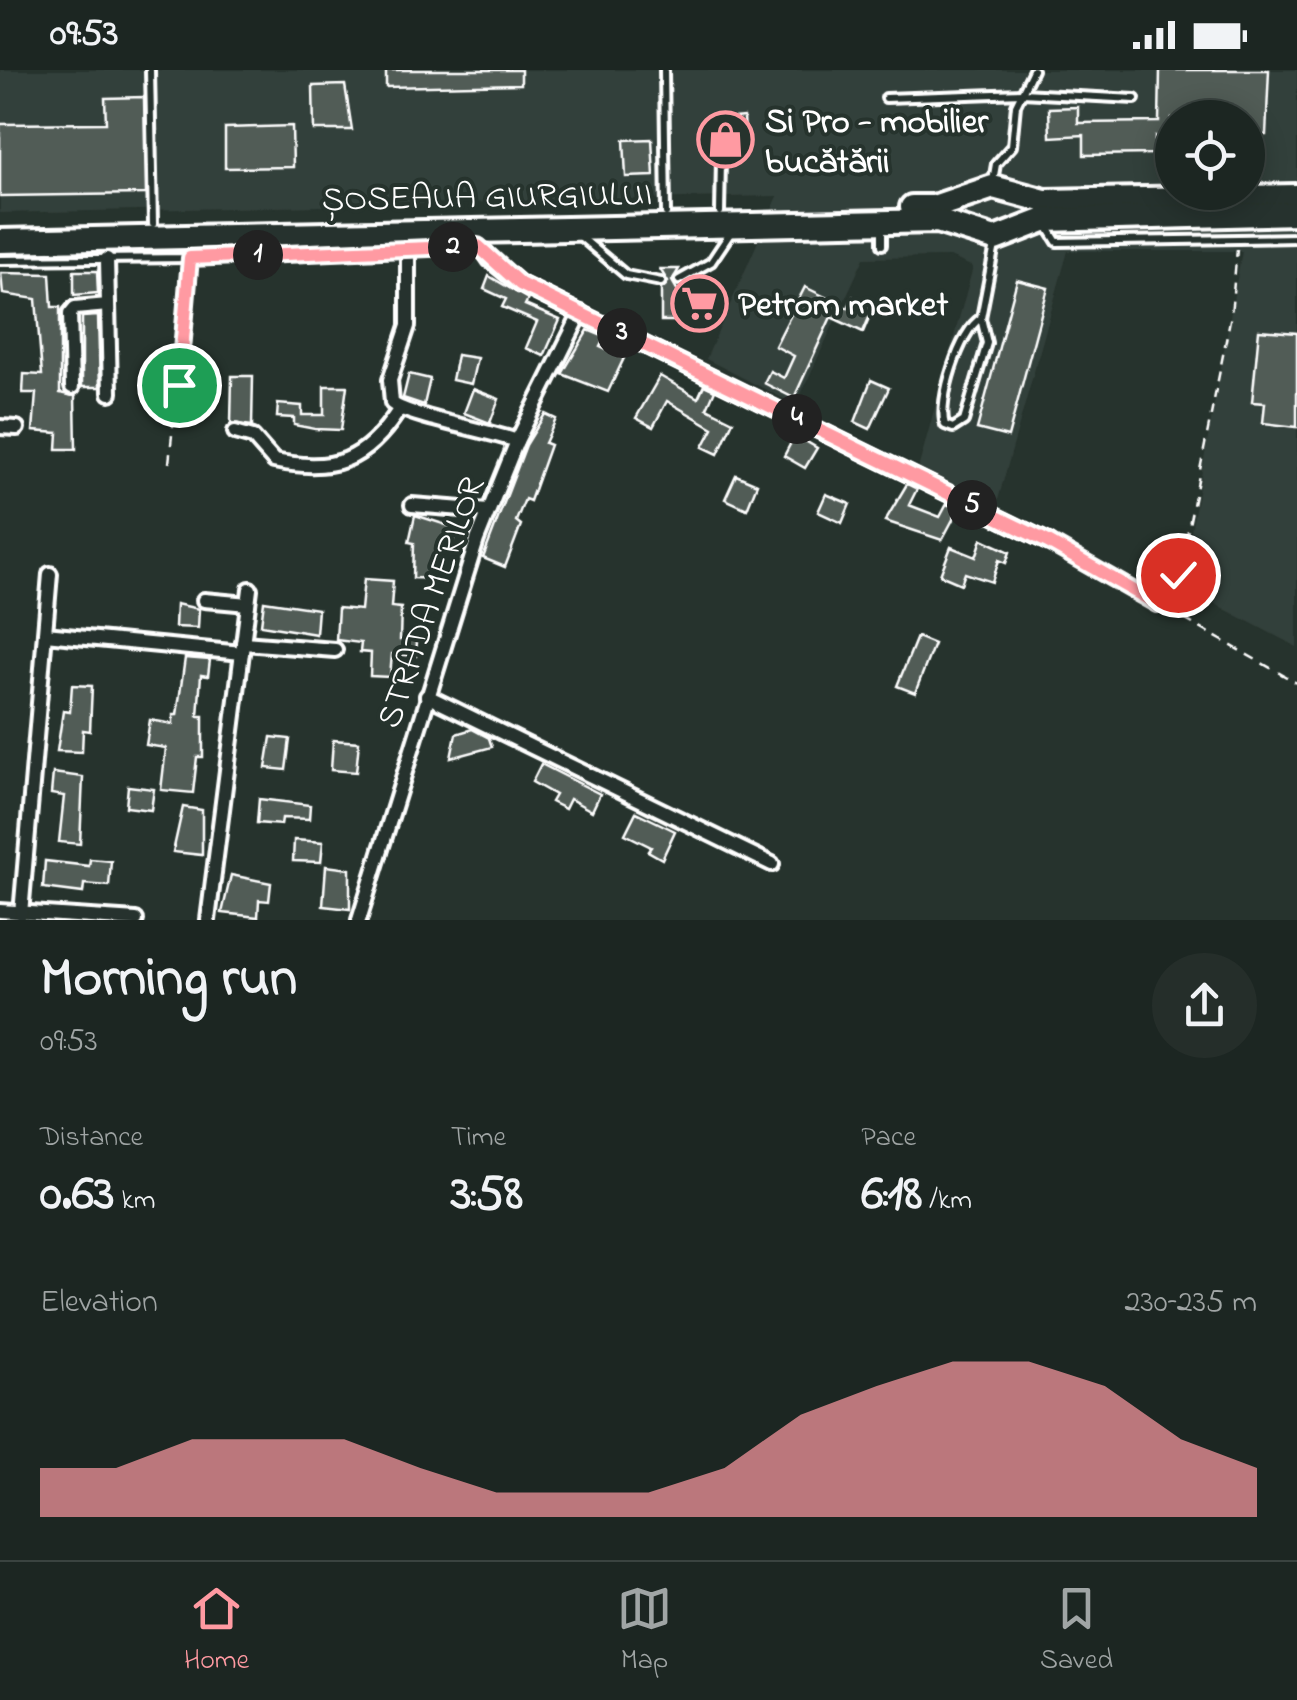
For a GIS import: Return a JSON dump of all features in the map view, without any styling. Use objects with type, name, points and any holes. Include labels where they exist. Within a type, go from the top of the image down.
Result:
[{"type":"highway","name":"ȘOSEAUA GIURGIULUI","points":[[0,241],[474,238],[575,228],[934,207],[993,193],[1045,201],[1297,196]]},
{"type":"highway","points":[[993,193],[1020,214],[995,233],[968,218],[993,193]]},
{"type":"highway","name":"ȘOSEAUA GIURGIULUI","points":[[0,227],[666,213],[882,234],[937,222],[995,233],[1044,220],[1297,213]]},
{"type":"street","points":[[474,238],[504,274],[1048,542]]},
{"type":"street","points":[[408,248],[408,326],[390,380],[392,403],[399,410],[462,423],[517,442]]},
{"type":"street","points":[[107,259],[110,393]]},
{"type":"street","points":[[72,387],[70,314],[74,308],[108,305]]},
{"type":"street","name":"STRADA MERILOR","points":[[358,920],[488,510],[581,314]]},
{"type":"street","points":[[235,432],[254,437],[274,462],[337,466],[369,445],[399,410]]},
{"type":"street","points":[[0,427],[18,428]]},
{"type":"street","points":[[412,504],[488,510]]},
{"type":"street","points":[[21,914],[50,574]]},
{"type":"street","points":[[204,600],[249,597],[208,920]]},
{"type":"street","points":[[45,634],[243,648],[335,650]]},
{"type":"street","points":[[428,696],[772,864]]},
{"type":"street","points":[[0,910],[136,920]]},
{"type":"lane","points":[[150,70],[152,224]]},
{"type":"lane","points":[[664,70],[666,213]]},
{"type":"lane","points":[[993,193],[996,164],[1012,146],[1016,105],[1032,70]]},
{"type":"lane","points":[[886,98],[1022,93],[1135,99]]},
{"type":"lane","points":[[679,280],[710,262],[724,248],[726,218],[720,160]]},
{"type":"lane","points":[[1044,220],[1056,242],[1297,238]]},
{"type":"lane","points":[[575,228],[626,275],[660,282]]},
{"type":"lane","points":[[981,318],[964,335],[941,411],[945,425],[953,428],[964,421],[987,343],[981,318],[995,233]]},
{"type":"lane","points":[[0,260],[190,258],[408,248],[474,238]]},
{"type":"path","points":[[1157,604],[1178,575],[1205,458],[1231,315],[1237,238]]},
{"type":"path","points":[[169,464],[190,258]]},
{"type":"path","points":[[1048,542],[1297,683]]},
{"type":"shaded area","points":[[0,70],[1297,70],[1297,234],[1292,245],[1297,246],[1297,647],[1181,586],[1242,251],[1068,251],[996,507],[918,469],[973,267],[950,257],[864,258],[796,405],[706,359],[778,196],[0,213]]},
{"type":"building","points":[[386,70],[521,70],[521,84],[386,87]]},
{"type":"building","points":[[1160,70],[1269,70],[1266,135],[1265,100],[1159,100]]},
{"type":"building","points":[[345,85],[352,130],[314,130],[313,86]]},
{"type":"building","points":[[144,97],[146,194],[0,196],[0,124],[106,123],[105,98]]},
{"type":"building","points":[[1078,107],[1078,123],[1155,122],[1155,154],[1084,155],[1084,135],[1050,137],[1049,108]]},
{"type":"building","points":[[744,117],[746,148],[707,151],[706,120]]},
{"type":"building","points":[[292,126],[293,167],[225,168],[225,128]]},
{"type":"building","points":[[652,139],[654,176],[626,177],[624,140]]},
{"type":"building","points":[[660,269],[679,269],[672,281],[679,293],[708,295],[708,313],[679,314],[679,321],[661,321],[661,289],[668,282]]},
{"type":"building","points":[[74,271],[97,271],[98,293],[74,295]]},
{"type":"building","points":[[1,273],[50,274],[52,307],[60,307],[60,393],[75,396],[76,449],[57,449],[58,433],[33,431],[36,393],[23,393],[24,374],[42,375],[36,299],[3,294]]},
{"type":"building","points":[[489,276],[528,299],[525,305],[560,320],[544,356],[526,348],[537,322],[502,307],[506,299],[484,289]]},
{"type":"building","points":[[1017,280],[1048,288],[1008,437],[977,429]]},
{"type":"building","points":[[805,287],[848,308],[853,297],[874,306],[863,332],[831,317],[794,398],[764,383],[770,371],[784,378],[794,356],[775,346]]},
{"type":"building","points":[[98,316],[100,387],[82,387],[82,317]]},
{"type":"building","points":[[588,330],[605,337],[600,347],[624,358],[608,392],[562,374]]},
{"type":"building","points":[[1259,330],[1297,333],[1297,427],[1263,423],[1265,403],[1252,402]]},
{"type":"building","points":[[457,355],[477,358],[471,384],[452,380]]},
{"type":"building","points":[[409,374],[430,379],[424,405],[403,398]]},
{"type":"building","points":[[232,376],[253,376],[252,426],[231,423]]},
{"type":"building","points":[[660,376],[698,398],[704,385],[715,390],[707,408],[733,421],[718,454],[703,447],[713,428],[667,401],[653,427],[636,418]]},
{"type":"building","points":[[871,380],[889,388],[870,429],[855,422]]},
{"type":"building","points":[[324,386],[347,386],[341,430],[294,425],[294,418],[277,417],[278,404],[302,406],[302,415],[324,415]]},
{"type":"building","points":[[473,389],[499,399],[490,423],[464,413]]},
{"type":"building","points":[[545,414],[556,419],[545,443],[550,445],[530,501],[525,499],[516,521],[521,525],[505,567],[483,558],[526,445]]},
{"type":"building","points":[[795,435],[817,448],[805,468],[784,456]]},
{"type":"building","points":[[736,475],[757,484],[747,509],[725,499]]},
{"type":"building","points":[[907,484],[917,489],[909,505],[940,517],[947,504],[958,510],[942,540],[885,521]]},
{"type":"building","points":[[826,494],[850,504],[842,523],[818,512]]},
{"type":"building","points":[[415,515],[456,528],[450,554],[439,551],[438,579],[413,578],[414,543],[409,542]]},
{"type":"building","points":[[982,539],[1010,552],[1006,563],[999,560],[992,582],[965,573],[961,584],[940,575],[951,547],[976,557]]},
{"type":"building","points":[[364,579],[393,581],[391,607],[401,608],[400,640],[417,641],[416,656],[392,654],[390,677],[370,676],[371,653],[360,652],[361,643],[336,640],[338,608],[361,610]]},
{"type":"building","points":[[264,601],[318,609],[316,634],[261,625]]},
{"type":"building","points":[[176,604],[199,609],[198,628],[175,627]]},
{"type":"building","points":[[917,637],[934,644],[915,693],[897,686]]},
{"type":"building","points":[[185,658],[210,660],[208,676],[201,675],[198,716],[203,716],[203,757],[197,757],[193,793],[161,790],[166,748],[146,745],[150,720],[173,724]]},
{"type":"building","points":[[72,685],[92,686],[90,731],[83,730],[82,752],[57,751],[63,711],[70,712]]},
{"type":"building","points":[[472,729],[489,738],[492,747],[451,758],[456,734]]},
{"type":"building","points":[[271,737],[290,739],[286,770],[266,768]]},
{"type":"building","points":[[333,740],[359,742],[356,772],[331,770]]},
{"type":"building","points":[[541,764],[600,794],[592,811],[570,799],[565,809],[551,802],[555,795],[532,782]]},
{"type":"building","points":[[53,773],[83,777],[80,844],[59,842],[64,796],[51,794]]},
{"type":"building","points":[[128,786],[154,789],[151,810],[126,807]]},
{"type":"building","points":[[259,799],[310,805],[309,819],[282,818],[281,825],[257,823]]},
{"type":"building","points":[[183,807],[202,810],[202,855],[173,852]]},
{"type":"building","points":[[636,812],[675,831],[662,859],[648,851],[651,847],[625,834]]},
{"type":"building","points":[[294,840],[323,842],[321,862],[293,861]]},
{"type":"building","points":[[90,859],[111,861],[109,886],[84,884],[83,893],[43,888],[45,861],[89,866]]},
{"type":"building","points":[[326,866],[350,869],[350,909],[323,906]]},
{"type":"building","points":[[231,875],[271,883],[269,901],[259,900],[258,917],[222,913]]},
{"type":"place","name":"Si Pro - mobilier bucătării","points":[[726,140]]},
{"type":"place","name":"Petrom market","points":[[699,303]]},
{"type":"route","points":[[179,385],[190,258],[478,246],[504,274],[520,284],[1048,542],[1157,604],[1170,592],[1178,575]]}]
